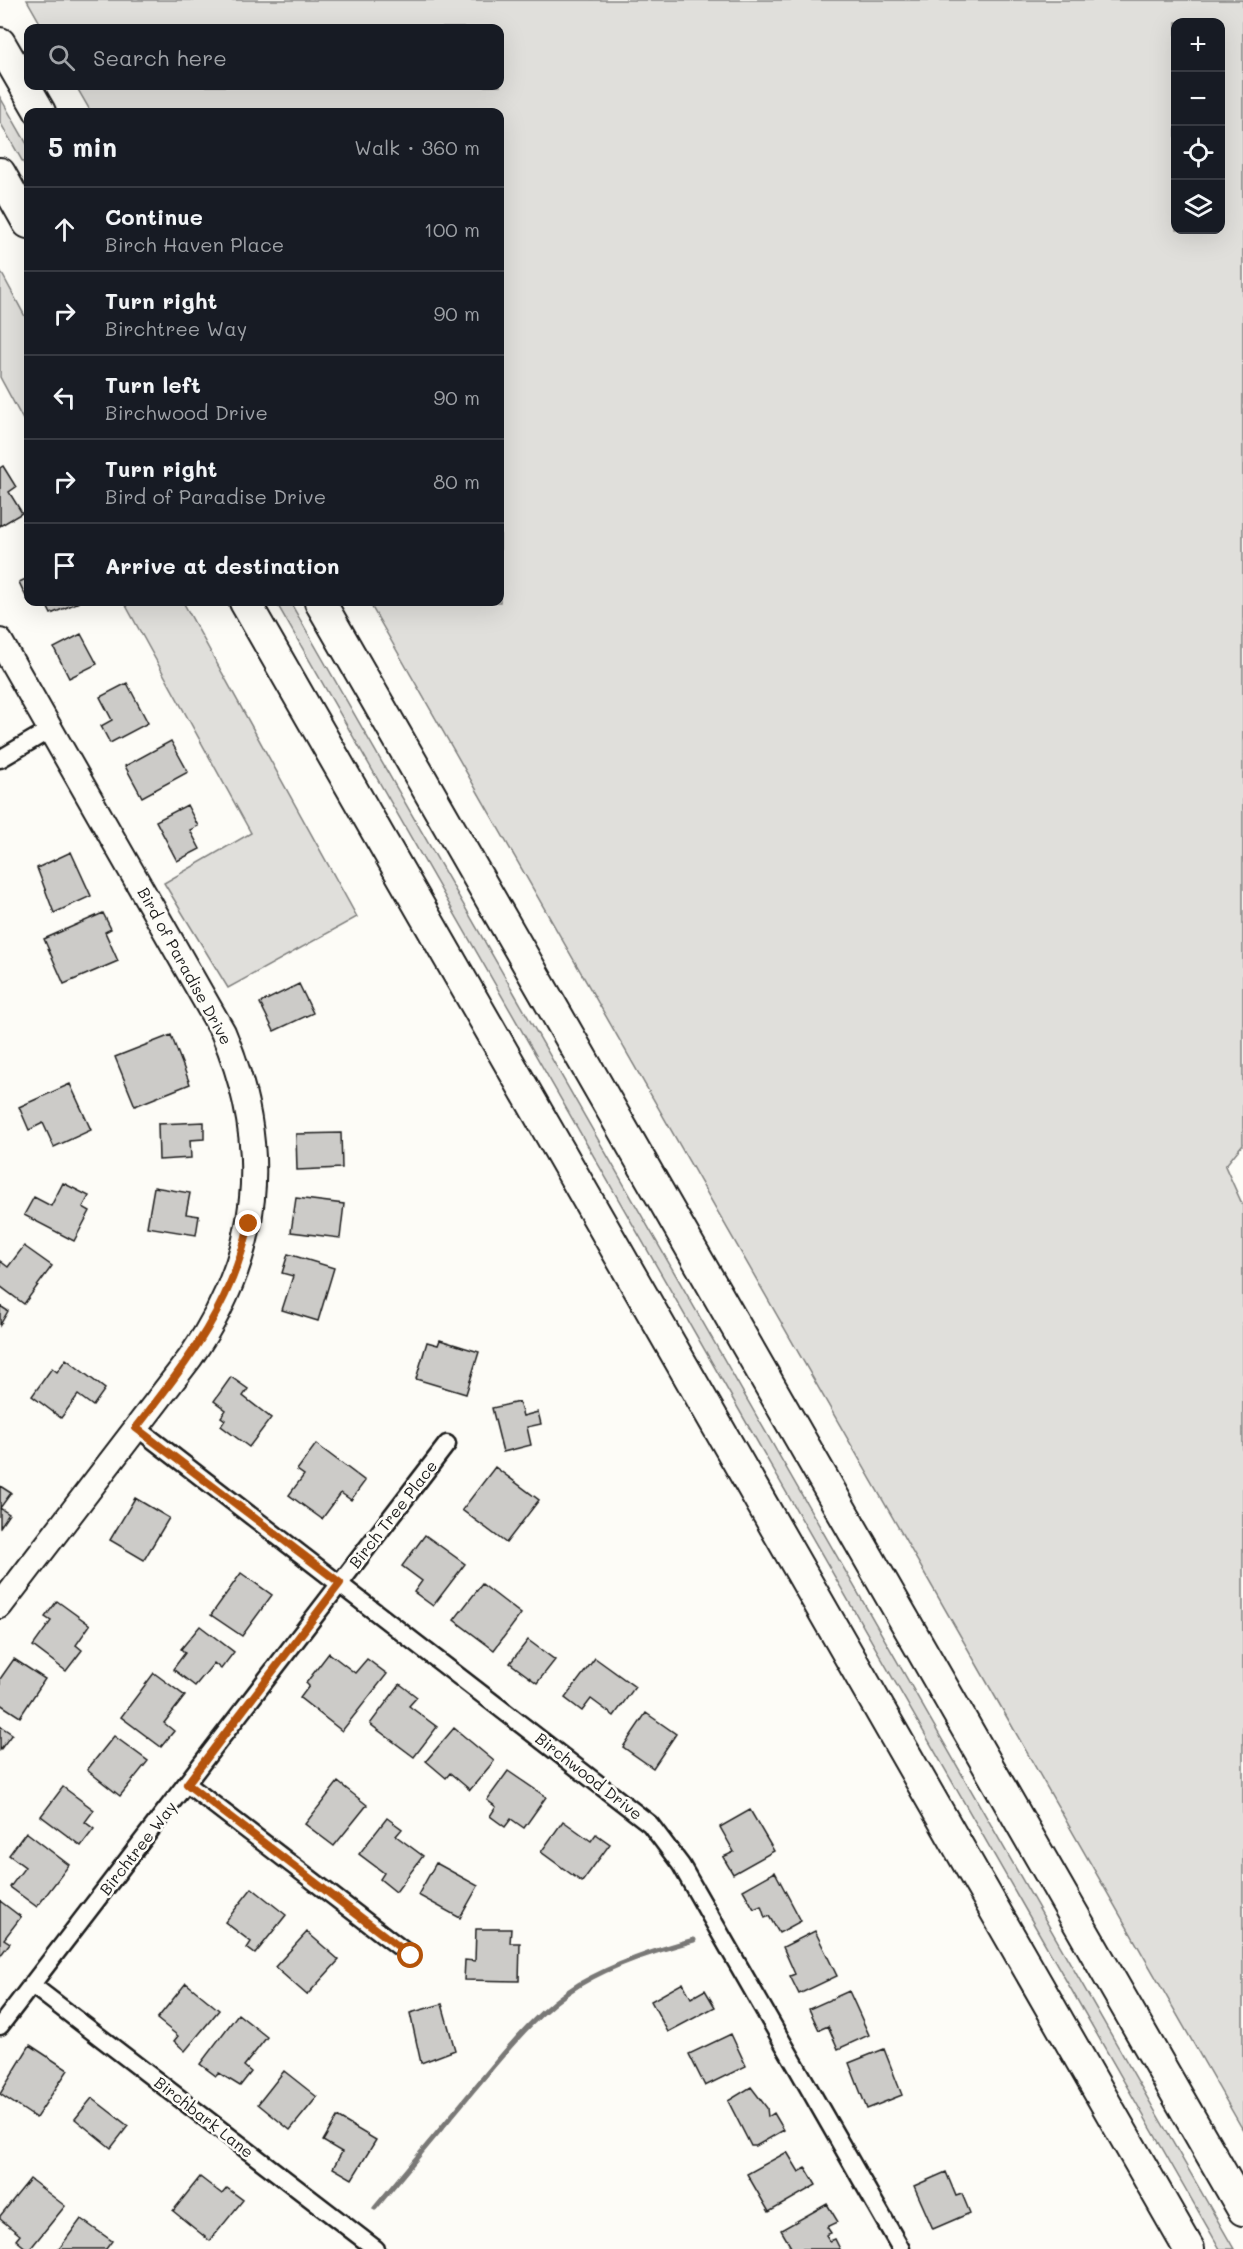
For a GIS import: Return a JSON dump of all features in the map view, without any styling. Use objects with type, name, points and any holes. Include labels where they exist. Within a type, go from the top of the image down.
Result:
[{"type":"highway","points":[[0,43],[24,84]]},
{"type":"highway","points":[[27,90],[38,108]]},
{"type":"highway","points":[[0,173],[24,216]]},
{"type":"highway","points":[[247,606],[1189,2249]]},
{"type":"highway","points":[[322,606],[1243,2210]]},
{"type":"street","name":"Bird of Paradise Drive","points":[[0,642],[215,1015],[239,1072],[250,1115],[254,1155],[252,1201],[237,1268],[201,1342],[0,1606]]},
{"type":"street","points":[[0,759],[51,729]]},
{"type":"street","name":"Birchwood Drive","points":[[136,1428],[632,1809],[658,1833],[681,1865],[901,2249]]},
{"type":"street","name":"Birch Tree Place","points":[[340,1583],[447,1444]]},
{"type":"street","name":"Birchtree Way","points":[[0,2026],[340,1583]]},
{"type":"street","points":[[187,1784],[411,1956]]},
{"type":"street","name":"Birchbark Lane","points":[[32,1985],[376,2249]]},
{"type":"shaded area","points":[[27,0],[1243,0],[1243,1144],[1225,1166],[1243,1206],[1243,2130],[371,606],[504,606],[504,108],[89,108],[78,90],[504,90],[504,24],[41,24]]},
{"type":"shaded area","points":[[0,97],[24,139],[24,164],[0,122]]},
{"type":"shaded area","points":[[0,270],[24,315],[24,422],[0,377]]},
{"type":"shaded area","points":[[126,606],[185,606],[357,917],[228,988],[164,883],[251,833]]},
{"type":"shaded area","points":[[278,606],[292,606],[1234,2249],[1220,2249]]},
{"type":"building","points":[[3,466],[16,487],[9,492],[22,513],[0,526],[0,468]]},
{"type":"building","points":[[24,580],[24,593],[19,582]]},
{"type":"building","points":[[47,606],[70,606],[51,614]]},
{"type":"building","points":[[81,634],[97,664],[69,678],[54,648]]},
{"type":"building","points":[[127,683],[148,723],[110,743],[101,726],[112,720],[100,697]]},
{"type":"building","points":[[171,741],[188,772],[142,797],[125,766]]},
{"type":"building","points":[[187,805],[198,826],[190,830],[200,849],[177,861],[156,821]]},
{"type":"building","points":[[71,852],[91,896],[54,913],[37,868]]},
{"type":"building","points":[[103,913],[111,929],[105,932],[118,961],[64,984],[44,939]]},
{"type":"building","points":[[299,984],[313,1013],[274,1031],[260,1003]]},
{"type":"building","points":[[171,1035],[190,1084],[135,1106],[115,1057]]},
{"type":"building","points":[[70,1084],[91,1130],[54,1147],[43,1123],[29,1130],[19,1107]]},
{"type":"building","points":[[204,1122],[204,1139],[190,1140],[191,1158],[159,1160],[158,1124]]},
{"type":"building","points":[[341,1133],[342,1168],[297,1170],[296,1134]]},
{"type":"building","points":[[63,1183],[89,1196],[83,1207],[90,1211],[74,1241],[24,1215],[34,1197],[51,1206]]},
{"type":"building","points":[[154,1187],[190,1193],[186,1214],[199,1216],[196,1235],[147,1227]]},
{"type":"building","points":[[296,1198],[344,1204],[340,1238],[291,1232]]},
{"type":"building","points":[[24,1246],[52,1266],[24,1304],[0,1286],[0,1261],[8,1267]]},
{"type":"building","points":[[288,1254],[334,1268],[318,1321],[282,1310],[293,1276],[282,1273]]},
{"type":"building","points":[[0,1306],[8,1311],[0,1325]]},
{"type":"building","points":[[440,1340],[479,1352],[466,1394],[416,1379],[427,1342],[438,1345]]},
{"type":"building","points":[[66,1359],[105,1389],[93,1406],[78,1395],[61,1418],[32,1396],[52,1368],[57,1372]]},
{"type":"building","points":[[231,1377],[248,1389],[243,1396],[271,1418],[249,1447],[221,1426],[225,1420],[221,1417],[226,1410],[214,1401]]},
{"type":"building","points":[[519,1402],[523,1416],[538,1412],[541,1424],[527,1427],[531,1445],[503,1452],[492,1408]]},
{"type":"building","points":[[316,1444],[365,1481],[351,1500],[341,1493],[322,1519],[289,1495],[304,1475],[297,1470]]},
{"type":"building","points":[[495,1467],[539,1500],[506,1543],[462,1510]]},
{"type":"building","points":[[0,1486],[11,1493],[0,1508]]},
{"type":"building","points":[[135,1498],[169,1518],[144,1560],[110,1540]]},
{"type":"building","points":[[0,1508],[9,1514],[0,1527]]},
{"type":"building","points":[[425,1535],[465,1564],[433,1606],[414,1592],[422,1581],[402,1566]]},
{"type":"building","points":[[241,1573],[272,1595],[242,1636],[211,1615]]},
{"type":"building","points":[[482,1584],[521,1614],[494,1650],[454,1620]]},
{"type":"building","points":[[57,1601],[90,1625],[76,1645],[82,1650],[66,1671],[33,1646],[51,1621],[45,1617]]},
{"type":"building","points":[[200,1626],[234,1652],[221,1669],[214,1663],[195,1686],[173,1669],[185,1653],[181,1649]]},
{"type":"building","points":[[528,1640],[555,1660],[537,1683],[510,1663]]},
{"type":"building","points":[[329,1653],[355,1673],[367,1659],[387,1674],[342,1731],[300,1698],[309,1686],[306,1683]]},
{"type":"building","points":[[595,1658],[635,1687],[614,1716],[591,1699],[582,1711],[565,1698]]},
{"type":"building","points":[[14,1659],[45,1679],[20,1717],[0,1704],[0,1679]]},
{"type":"building","points":[[154,1673],[185,1696],[164,1723],[174,1731],[161,1747],[121,1717]]},
{"type":"building","points":[[400,1684],[417,1697],[409,1706],[437,1727],[414,1757],[370,1724]]},
{"type":"building","points":[[646,1713],[676,1734],[653,1768],[623,1747]]},
{"type":"building","points":[[0,1726],[12,1734],[0,1750]]},
{"type":"building","points":[[454,1728],[494,1761],[470,1790],[450,1773],[446,1778],[426,1761]]},
{"type":"building","points":[[114,1736],[148,1761],[120,1796],[87,1770]]},
{"type":"building","points":[[508,1771],[546,1797],[524,1828],[511,1819],[505,1827],[490,1816],[496,1807],[487,1800]]},
{"type":"building","points":[[338,1782],[367,1805],[334,1846],[305,1824]]},
{"type":"building","points":[[63,1787],[94,1810],[85,1822],[94,1829],[81,1846],[41,1816]]},
{"type":"building","points":[[750,1810],[774,1851],[733,1874],[723,1857],[734,1852],[720,1827]]},
{"type":"building","points":[[387,1818],[402,1829],[396,1836],[423,1856],[396,1892],[380,1879],[384,1873],[359,1854]]},
{"type":"building","points":[[563,1821],[591,1841],[596,1834],[610,1844],[582,1882],[541,1852]]},
{"type":"building","points":[[26,1832],[69,1865],[37,1907],[10,1887],[25,1867],[9,1855]]},
{"type":"building","points":[[436,1863],[478,1886],[460,1918],[418,1895]]},
{"type":"building","points":[[775,1872],[801,1921],[779,1933],[769,1916],[765,1918],[761,1906],[754,1909],[743,1890]]},
{"type":"building","points":[[252,1888],[286,1915],[255,1954],[247,1948],[251,1942],[225,1922]]},
{"type":"building","points":[[0,1901],[21,1917],[4,1939],[10,1943],[0,1956]]},
{"type":"building","points":[[476,1929],[511,1929],[510,1943],[520,1943],[519,1981],[464,1980],[465,1960],[475,1961]]},
{"type":"building","points":[[815,1931],[837,1976],[799,1994],[790,1976],[795,1974],[783,1947]]},
{"type":"building","points":[[307,1932],[339,1960],[307,1995],[275,1967]]},
{"type":"building","points":[[186,1983],[219,2010],[185,2051],[174,2041],[178,2036],[157,2019]]},
{"type":"building","points":[[683,1983],[691,1998],[705,1990],[715,2007],[668,2032],[651,2001]]},
{"type":"building","points":[[849,1991],[869,2035],[838,2049],[828,2026],[819,2030],[809,2009]]},
{"type":"building","points":[[442,2004],[455,2050],[421,2063],[410,2013]]},
{"type":"building","points":[[238,2014],[267,2037],[244,2066],[251,2072],[240,2086],[219,2073],[216,2076],[200,2064]]},
{"type":"building","points":[[731,2034],[746,2066],[705,2086],[689,2054]]},
{"type":"building","points":[[30,2045],[68,2070],[36,2118],[0,2094]]},
{"type":"building","points":[[884,2049],[902,2095],[867,2109],[849,2063]]},
{"type":"building","points":[[284,2071],[317,2097],[290,2130],[258,2104]]},
{"type":"building","points":[[751,2087],[767,2108],[768,2117],[774,2113],[784,2130],[756,2146],[751,2146],[728,2101]]},
{"type":"building","points":[[92,2098],[128,2126],[111,2148],[75,2119]]},
{"type":"building","points":[[337,2117],[376,2140],[352,2179],[333,2168],[342,2152],[323,2141]]},
{"type":"building","points":[[787,2152],[799,2172],[806,2168],[816,2185],[769,2212],[747,2174]]},
{"type":"building","points":[[946,2172],[956,2196],[962,2194],[970,2213],[933,2229],[914,2186]]},
{"type":"building","points":[[200,2177],[222,2194],[227,2188],[243,2200],[210,2241],[173,2211]]},
{"type":"building","points":[[30,2179],[65,2206],[30,2249],[27,2249],[16,2240],[20,2235],[0,2219],[0,2216]]},
{"type":"building","points":[[827,2204],[838,2222],[827,2227],[831,2233],[826,2235],[830,2241],[835,2239],[840,2249],[792,2249],[781,2230]]},
{"type":"building","points":[[81,2219],[112,2241],[106,2249],[59,2249]]},
{"type":"waterway","points":[[375,2208],[510,2046],[564,1994],[621,1964],[694,1940]]},
{"type":"route","points":[[249,1224],[237,1268],[211,1326],[190,1358],[136,1428],[340,1583],[187,1784],[411,1956]]}]
